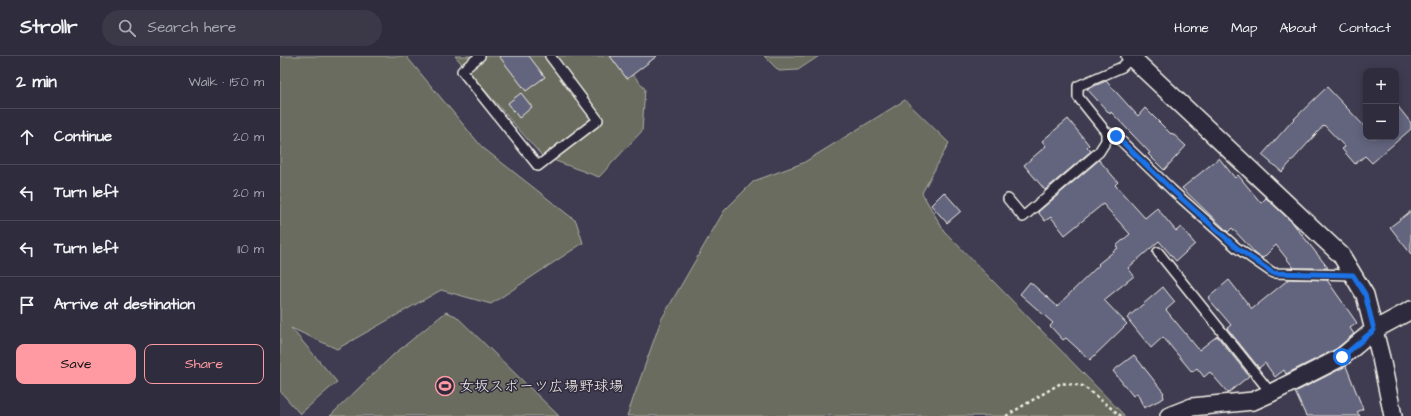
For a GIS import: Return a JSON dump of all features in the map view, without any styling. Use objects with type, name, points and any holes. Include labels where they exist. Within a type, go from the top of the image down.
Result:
[{"type":"street","points":[[1130,57],[1341,255],[1365,294],[1381,358],[1393,416]]},
{"type":"street","points":[[1169,416],[1192,407],[1253,401],[1342,357],[1374,330],[1411,310]]},
{"type":"lane","points":[[480,56],[462,71],[538,166],[598,120],[550,56]]},
{"type":"lane","points":[[1130,57],[1122,67],[1078,86],[1078,97],[1106,132],[1116,136],[1172,190],[1237,248],[1273,273],[1353,275]]},
{"type":"lane","points":[[1008,199],[1023,217],[1099,152],[1106,141],[1106,132]]},
{"type":"lane","points":[[1158,252],[1271,393]]},
{"type":"path","points":[[1006,416],[1061,383],[1083,386],[1121,416]]},
{"type":"green space","points":[[280,56],[406,56],[482,147],[576,221],[583,243],[491,304],[441,290],[337,349],[291,328],[337,382],[300,414],[280,391]]},
{"type":"green space","points":[[455,56],[618,56],[645,89],[642,131],[599,177],[542,156]]},
{"type":"green space","points":[[764,56],[819,56],[798,70],[779,71]]},
{"type":"green space","points":[[905,100],[949,143],[922,193],[944,231],[1125,416],[627,416],[661,320],[724,211],[754,181],[803,163]]},
{"type":"green space","name":"女坂スポーツ広場野球場","points":[[446,312],[456,316],[559,416],[330,416],[393,355]]},
{"type":"building","points":[[499,56],[529,56],[545,77],[526,91]]},
{"type":"building","points":[[610,56],[657,56],[627,79]]},
{"type":"building","points":[[1106,81],[1138,116],[1145,108],[1171,134],[1172,133],[1186,146],[1164,170],[1148,154],[1150,153],[1087,89]]},
{"type":"building","points":[[1327,87],[1363,125],[1363,140],[1398,140],[1372,163],[1365,156],[1355,164],[1342,149],[1345,147],[1324,125],[1282,172],[1262,155],[1293,120]]},
{"type":"building","points":[[521,93],[532,107],[519,118],[508,103]]},
{"type":"building","points":[[1399,108],[1411,123],[1411,129],[1399,139]]},
{"type":"building","points":[[1068,119],[1089,145],[1087,147],[1091,151],[1045,190],[1024,165],[1046,146],[1042,141]]},
{"type":"building","points":[[1219,158],[1235,178],[1238,175],[1261,203],[1266,198],[1292,222],[1328,268],[1294,268],[1276,245],[1263,258],[1257,255],[1232,228],[1228,232],[1182,188]]},
{"type":"building","points":[[1099,160],[1118,182],[1115,185],[1145,218],[1157,208],[1176,231],[1181,227],[1195,244],[1176,261],[1159,241],[1128,268],[1134,276],[1104,300],[1127,324],[1090,360],[1066,338],[1063,340],[1050,326],[1053,323],[1020,294],[1030,282],[1057,306],[1099,265],[1098,264],[1118,248],[1116,246],[1130,234],[1103,204],[1065,235],[1051,217],[1045,221],[1038,212]]},
{"type":"building","points":[[944,192],[961,211],[947,223],[931,205]]},
{"type":"building","points":[[1411,211],[1411,254],[1390,227]]},
{"type":"building","points":[[1289,279],[1327,280],[1357,323],[1350,328],[1354,334],[1336,349],[1286,374],[1284,370],[1275,377],[1265,363],[1259,368],[1227,328],[1231,325],[1208,298],[1229,280],[1252,309]]},
{"type":"building","points":[[1163,287],[1175,302],[1166,310],[1199,350],[1217,336],[1249,376],[1228,393],[1210,372],[1204,377],[1197,368],[1192,372],[1163,337],[1151,348],[1127,318]]},
{"type":"building","points":[[1134,355],[1164,393],[1164,398],[1144,408],[1137,393],[1133,396],[1113,371]]},
{"type":"building","points":[[1346,366],[1363,409],[1357,412],[1360,416],[1306,416],[1295,392]]},
{"type":"place","name":"女坂スポーツ広場野球場","points":[[445,386]]},
{"type":"route","points":[[1116,136],[1172,190],[1237,248],[1273,273],[1353,275],[1365,294],[1374,330],[1342,357]]}]
